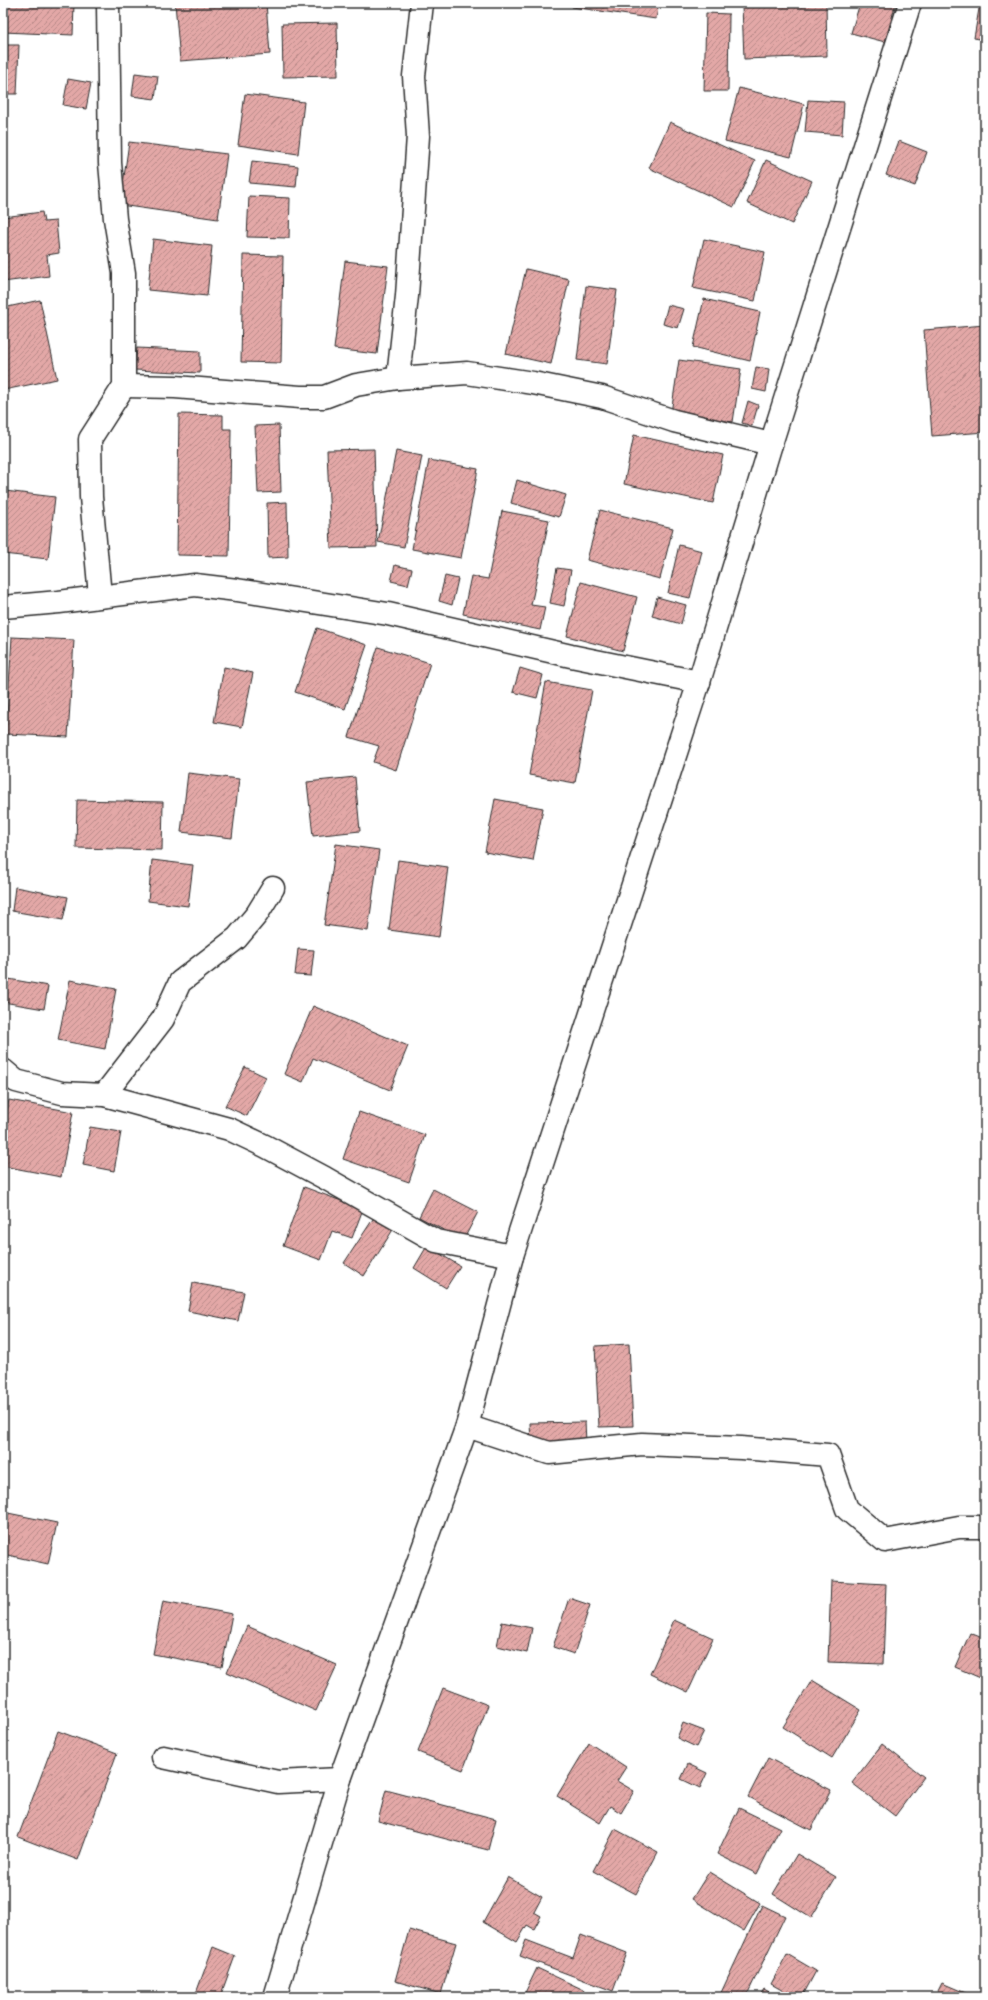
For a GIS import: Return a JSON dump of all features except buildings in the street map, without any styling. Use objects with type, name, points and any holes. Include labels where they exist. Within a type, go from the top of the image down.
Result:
[{"type":"street","points":[[100,596],[90,497],[90,439],[124,386],[124,273],[115,219],[110,163],[108,3]]},
{"type":"street","points":[[398,378],[407,296],[418,136],[414,76],[422,3]]},
{"type":"street","points":[[275,1997],[340,1779],[467,1426],[512,1256],[699,682],[771,444],[910,3]]},
{"type":"street","points":[[124,386],[175,387],[300,397],[324,397],[356,386],[398,378],[467,373],[533,383],[602,397],[674,421],[771,444]]},
{"type":"street","points":[[3,606],[195,585],[238,590],[388,614],[571,656],[699,682]]},
{"type":"street","points":[[104,1095],[163,1019],[180,982],[236,938],[257,914],[273,888]]},
{"type":"street","points":[[3,1070],[16,1082],[62,1093],[104,1095],[229,1129],[265,1146],[325,1178],[436,1241],[512,1256]]},
{"type":"street","points":[[467,1426],[549,1453],[642,1444],[741,1448],[828,1456],[847,1509],[885,1541],[959,1527],[985,1527]]},
{"type":"street","points":[[163,1757],[278,1782],[340,1779]]}]
